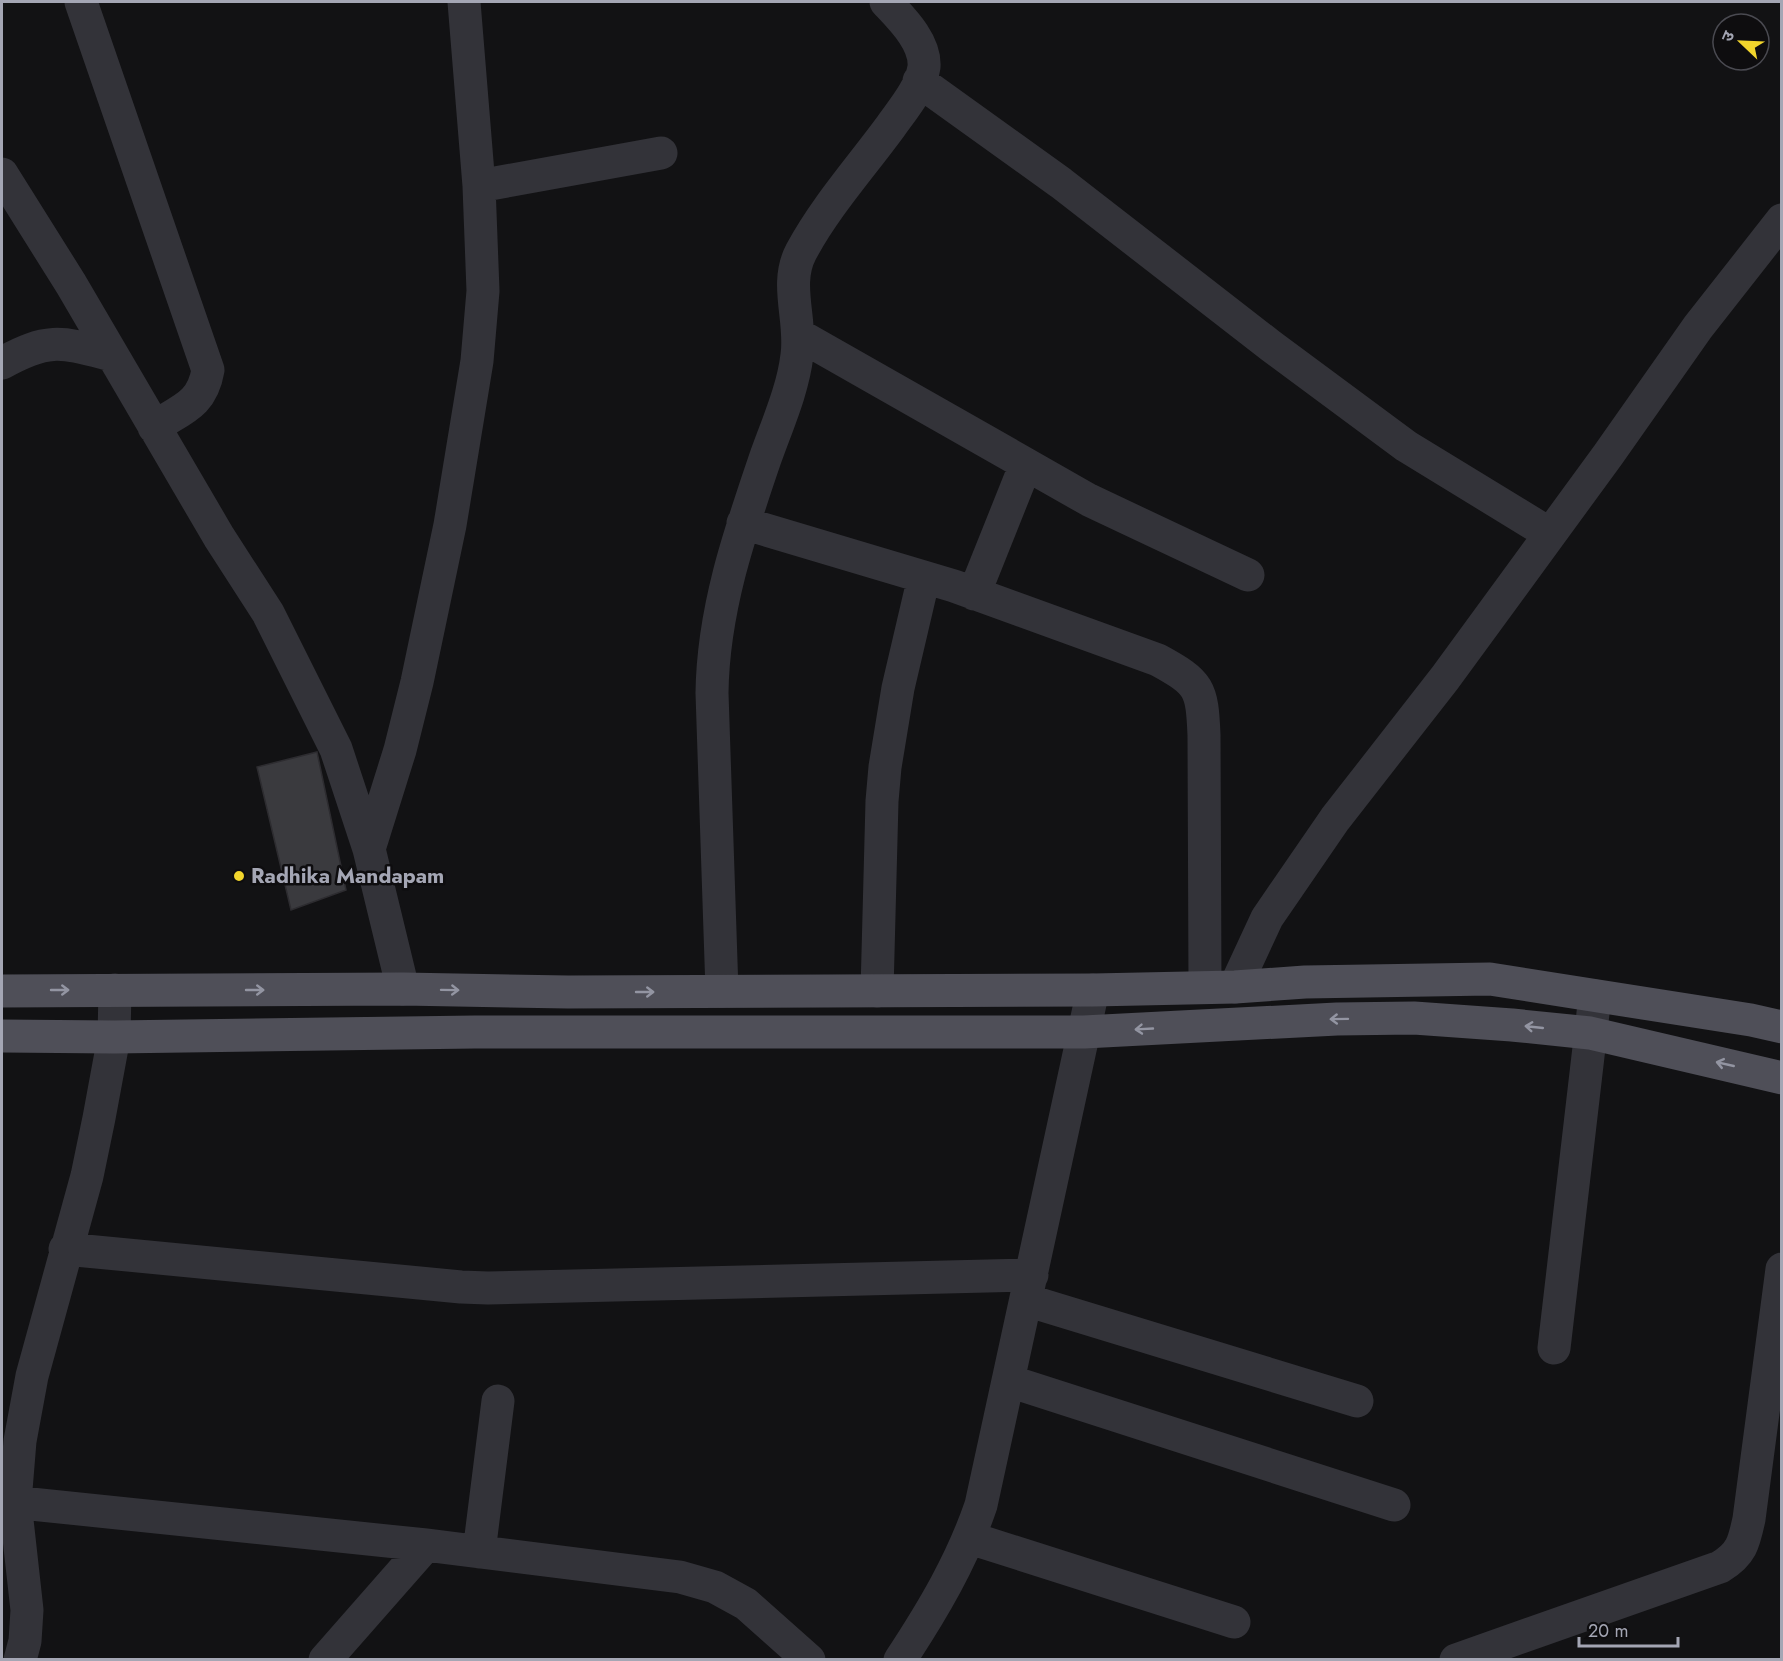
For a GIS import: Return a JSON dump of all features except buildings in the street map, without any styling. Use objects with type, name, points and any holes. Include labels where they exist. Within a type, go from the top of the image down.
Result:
[{"type":"main road","points":[[2,991],[1093,990],[1305,982],[1490,980],[1751,1020],[1782,1027]]},
{"type":"main road","points":[[2,1035],[114,1037],[475,1032],[1084,1032],[1325,1019],[1414,1018],[1590,1033],[1782,1078]]},
{"type":"street","points":[[81,2],[208,370],[206,386],[198,398],[154,427]]},
{"type":"street","points":[[369,849],[400,750],[433,609],[458,483],[477,361],[483,291],[479,186],[464,2]]},
{"type":"street","points":[[722,991],[712,662],[725,587],[743,523],[790,386],[797,355],[799,335],[793,288],[794,269],[801,252],[826,213],[904,108],[924,68],[923,54],[917,40],[886,2]]},
{"type":"street","points":[[919,81],[1061,183],[1270,346],[1406,446],[1550,534]]},
{"type":"street","points":[[479,186],[661,153]]},
{"type":"street","points":[[2,174],[71,284],[219,537],[268,613],[336,749],[369,849],[403,989]]},
{"type":"street","points":[[1220,987],[1328,829],[1445,678],[1608,455],[1698,327],[1782,220]]},
{"type":"street","points":[[799,335],[1089,500],[1248,574]]},
{"type":"street","points":[[2,363],[29,348],[53,344],[74,345],[112,355]]},
{"type":"street","points":[[974,594],[1026,464]]},
{"type":"street","points":[[743,523],[974,594],[1158,660],[1184,674],[1197,688],[1203,703],[1220,987]]},
{"type":"street","points":[[877,991],[885,767],[898,688],[924,577]]},
{"type":"street","points":[[20,1659],[25,1641],[27,1610],[8,1502],[32,1376],[65,1249],[87,1176],[114,1037],[115,990]]},
{"type":"street","points":[[900,1659],[937,1603],[970,1538],[981,1505],[1093,990]]},
{"type":"street","points":[[1554,1348],[1595,996]]},
{"type":"street","points":[[65,1249],[461,1287],[1029,1288],[1357,1401]]},
{"type":"street","points":[[1465,1658],[1720,1567],[1734,1559],[1744,1543],[1749,1519],[1782,1269]]},
{"type":"street","points":[[1009,1381],[1394,1504]]},
{"type":"street","points":[[479,1552],[498,1401]]},
{"type":"street","points":[[8,1502],[426,1545],[680,1577],[715,1587],[754,1610],[809,1659]]},
{"type":"street","points":[[970,1538],[1234,1622]]},
{"type":"street","points":[[325,1659],[426,1545]]},
{"type":"place","name":"Radhika Mandapam","points":[[239,876]]}]
